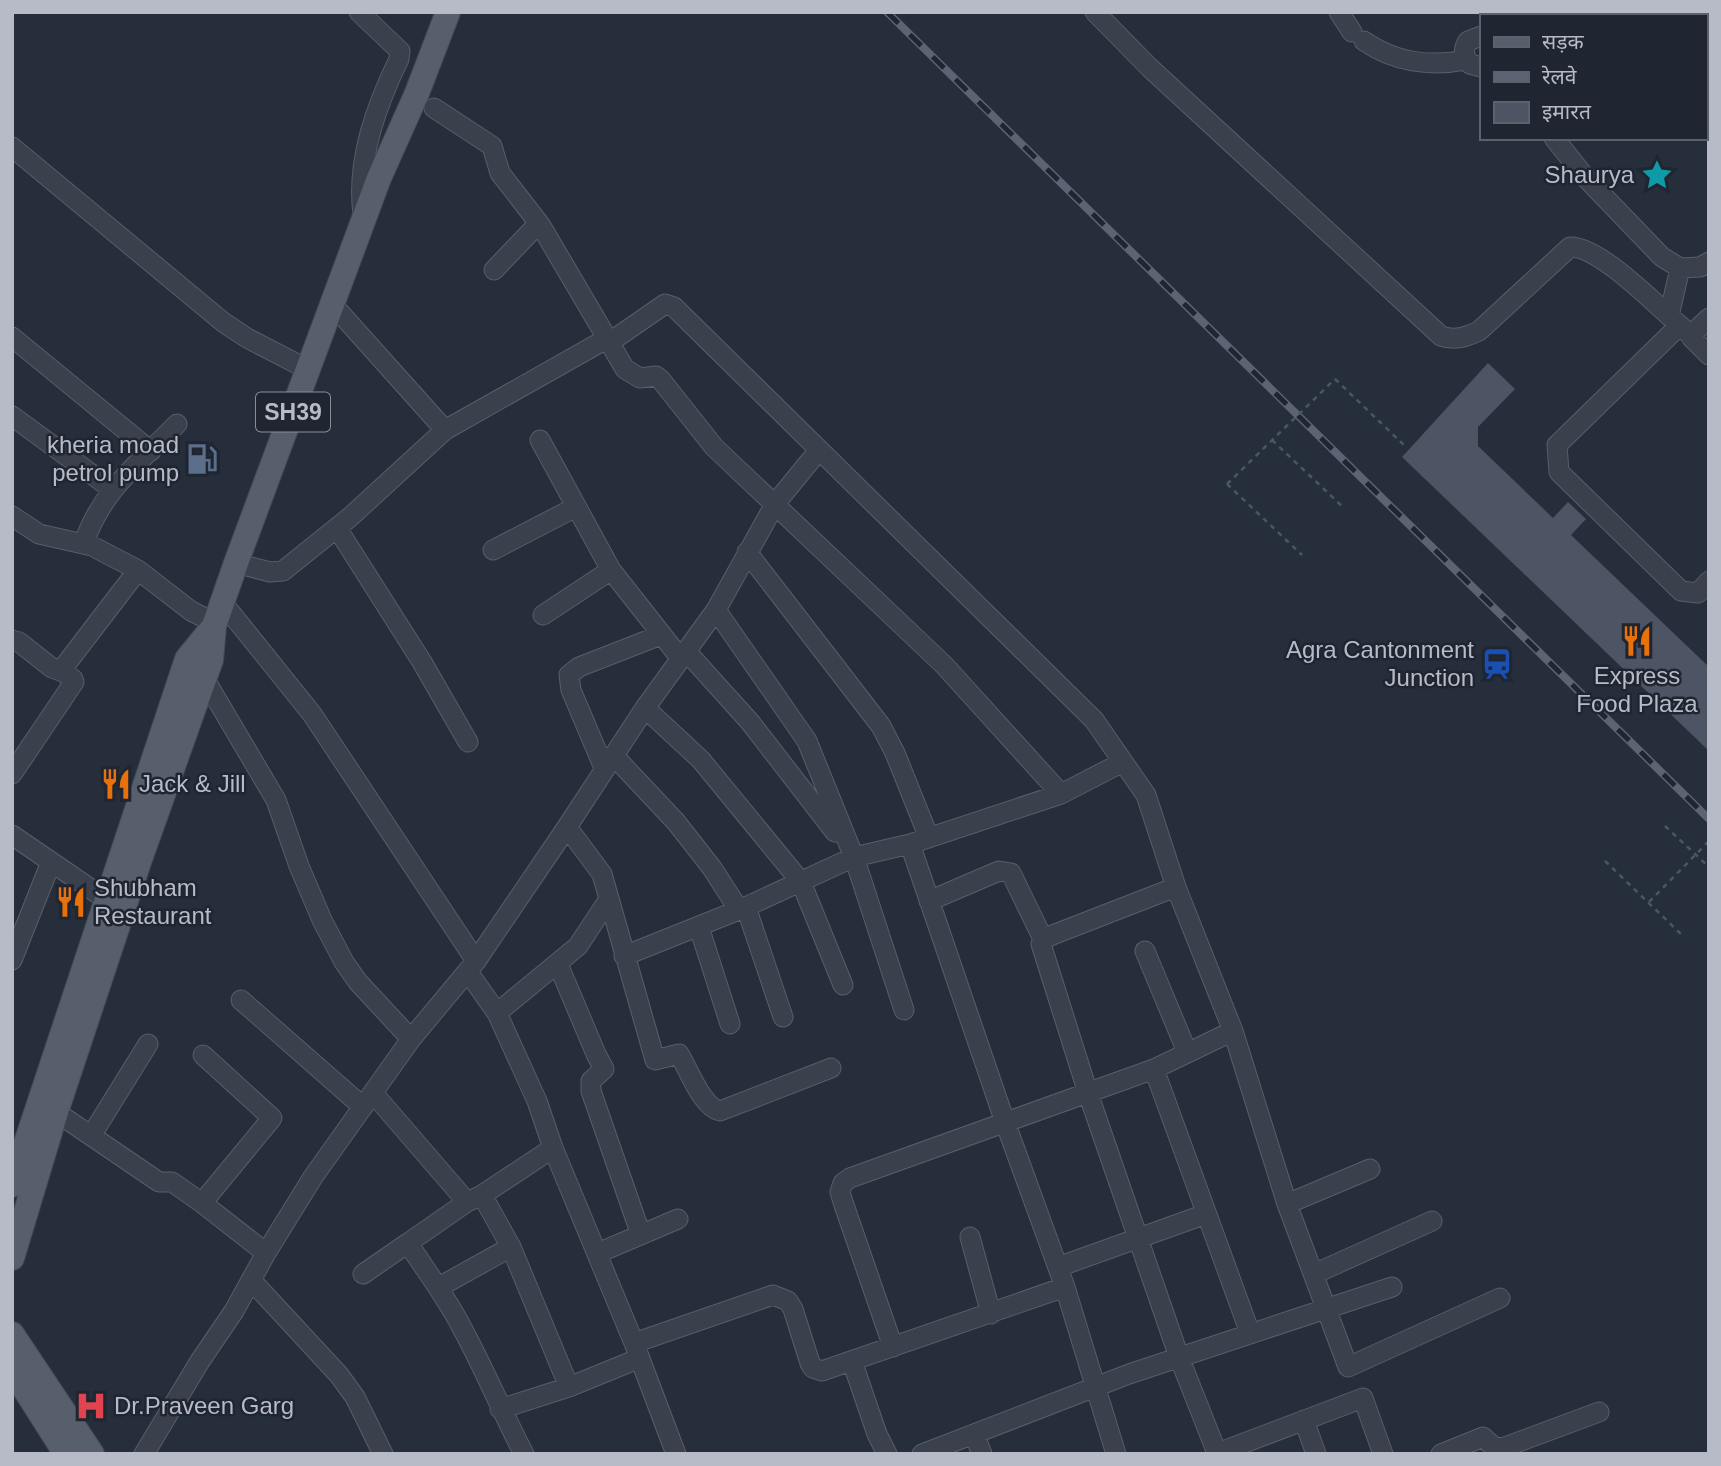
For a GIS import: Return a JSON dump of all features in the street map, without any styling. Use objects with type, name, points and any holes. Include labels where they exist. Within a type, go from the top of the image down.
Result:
[{"type":"main road","name":"SH39","points":[[21,1174],[56,1112],[139,862],[211,660],[217,617],[236,563],[379,178],[449,12]]},
{"type":"main road","name":"SH39","points":[[12,1258],[21,1174],[107,900],[187,659],[217,617]]},
{"type":"main road","points":[[12,1334],[92,1454]]},
{"type":"main road","points":[[12,1369],[66,1454]]},
{"type":"street","points":[[359,12],[400,51],[379,104],[365,157],[362,202],[364,221]]},
{"type":"street","points":[[1095,12],[1150,68],[1441,336],[1451,340],[1479,331],[1570,247],[1579,247],[1608,264],[1680,325],[1709,355]]},
{"type":"street","points":[[1339,12],[1358,36],[1378,51],[1407,61],[1474,63]]},
{"type":"street","points":[[1474,63],[1464,55],[1465,45],[1472,38],[1480,36]]},
{"type":"street","points":[[434,108],[492,146],[500,173],[539,223],[625,369],[640,378],[656,376],[662,380],[714,447],[944,665],[1061,794]]},
{"type":"street","points":[[1555,140],[1585,177],[1662,257],[1680,268],[1700,267],[1709,262]]},
{"type":"street","points":[[12,147],[223,322],[247,338],[307,369]]},
{"type":"street","points":[[494,270],[539,223]]},
{"type":"street","points":[[1680,268],[1680,325]]},
{"type":"street","points":[[236,563],[270,572],[283,571],[337,528],[444,430],[609,340],[665,304],[670,304],[1094,720],[1146,795],[1176,887],[1233,1031],[1287,1204],[1383,1454]]},
{"type":"street","points":[[332,305],[444,430]]},
{"type":"street","points":[[1709,318],[1680,325],[1557,445],[1559,472],[1681,591],[1698,593],[1709,581]]},
{"type":"street","points":[[12,337],[151,451]]},
{"type":"street","points":[[12,416],[112,489]]},
{"type":"street","points":[[84,543],[95,513],[112,489],[177,424]]},
{"type":"street","points":[[540,440],[611,570],[661,635],[750,722],[852,853]]},
{"type":"street","points":[[144,1454],[200,1361],[234,1311],[266,1252],[313,1177],[411,1039],[472,967],[608,762],[716,610],[775,504],[818,450]]},
{"type":"street","points":[[492,550],[576,507]]},
{"type":"street","points":[[12,516],[39,534],[84,543],[138,570],[191,611],[217,617],[312,714],[472,967],[497,1013],[537,1101],[553,1148],[598,1253],[676,1454]]},
{"type":"street","points":[[337,528],[422,662],[468,741]]},
{"type":"street","points":[[747,552],[881,726],[895,753],[919,841],[929,901],[1065,1287],[1116,1454]]},
{"type":"street","points":[[63,671],[138,570]]},
{"type":"street","points":[[542,615],[611,570]]},
{"type":"street","points":[[716,610],[807,741],[852,853],[904,1010]]},
{"type":"street","points":[[661,635],[579,667],[569,675],[571,690],[608,762],[676,822],[742,909],[783,1017]]},
{"type":"street","points":[[12,640],[19,642],[52,668],[63,671],[74,679],[12,774]]},
{"type":"street","points":[[204,678],[276,800],[322,920],[344,962],[358,982],[411,1039]]},
{"type":"street","points":[[645,708],[701,760],[801,882],[843,985]]},
{"type":"street","points":[[624,956],[742,909],[801,882],[852,853],[919,841],[1061,794],[1123,762]]},
{"type":"street","points":[[567,827],[598,867],[654,1059],[679,1054],[705,1102],[714,1110],[720,1111],[831,1068]]},
{"type":"street","points":[[12,835],[107,900]]},
{"type":"street","points":[[12,960],[51,862]]},
{"type":"street","points":[[929,901],[999,872],[1011,873],[1043,939],[1042,947],[1088,1093],[1179,1357],[1216,1453],[1363,1398]]},
{"type":"street","points":[[1043,939],[1176,887]]},
{"type":"street","points":[[497,1013],[578,946],[609,899]]},
{"type":"street","points":[[699,927],[730,1024]]},
{"type":"street","points":[[1145,951],[1187,1052]]},
{"type":"street","points":[[558,964],[604,1069],[591,1081],[591,1091],[640,1235]]},
{"type":"street","points":[[241,1000],[368,1100],[475,1198],[511,1247],[569,1387]]},
{"type":"street","points":[[893,1347],[840,1192],[843,1183],[850,1178],[1154,1069],[1233,1031]]},
{"type":"street","points":[[91,1136],[148,1044]]},
{"type":"street","points":[[202,1203],[272,1118],[203,1055]]},
{"type":"street","points":[[1154,1069],[1250,1333]]},
{"type":"street","points":[[56,1112],[159,1182],[172,1182],[266,1252]]},
{"type":"street","points":[[363,1274],[553,1148]]},
{"type":"street","points":[[1287,1204],[1370,1169]]},
{"type":"street","points":[[1058,1267],[1206,1214]]},
{"type":"street","points":[[598,1253],[678,1219]]},
{"type":"street","points":[[1314,1274],[1432,1221]]},
{"type":"street","points":[[970,1237],[991,1314]]},
{"type":"street","points":[[408,1243],[439,1287],[463,1328],[524,1454]]},
{"type":"street","points":[[439,1287],[511,1247]]},
{"type":"street","points":[[251,1280],[339,1375],[355,1397],[383,1454]]},
{"type":"street","points":[[500,1409],[569,1387],[637,1351],[774,1295],[788,1301],[793,1308],[813,1368],[822,1371],[1065,1287]]},
{"type":"street","points":[[922,1454],[1097,1386],[1392,1287]]},
{"type":"street","points":[[1348,1367],[1500,1298]]},
{"type":"street","points":[[852,1361],[877,1434],[887,1454]]},
{"type":"street","points":[[1441,1454],[1483,1437],[1494,1447],[1502,1448],[1599,1412]]},
{"type":"street","points":[[1304,1420],[1316,1454]]},
{"type":"street","points":[[974,1434],[982,1454]]},
{"type":"path","points":[[1302,555],[1227,484],[1335,379],[1406,447]]},
{"type":"path","points":[[1272,440],[1343,508]]},
{"type":"path","points":[[1665,826],[1709,867]]},
{"type":"path","points":[[1649,902],[1709,841]]},
{"type":"path","points":[[1605,861],[1682,935]]},
{"type":"building","points":[[1488,363],[1515,389],[1478,427],[1478,446],[1553,518],[1568,502],[1586,519],[1571,535],[1709,667],[1709,751],[1402,457]]},
{"type":"railway","points":[[887,12],[1709,819]]},
{"type":"place","name":"Shaurya","points":[[1657,175]]},
{"type":"place","name":"kheria moad petrol pump","points":[[202,459]]},
{"type":"place","name":"Express Food Plaza","points":[[1637,641]]},
{"type":"place","name":"Agra Cantonment Junction","points":[[1497,664]]},
{"type":"place","name":"Jack & Jill","points":[[116,784]]},
{"type":"place","name":"Shubham Restaurant","points":[[71,902]]},
{"type":"place","name":"Dr.Praveen Garg","points":[[91,1406]]}]
